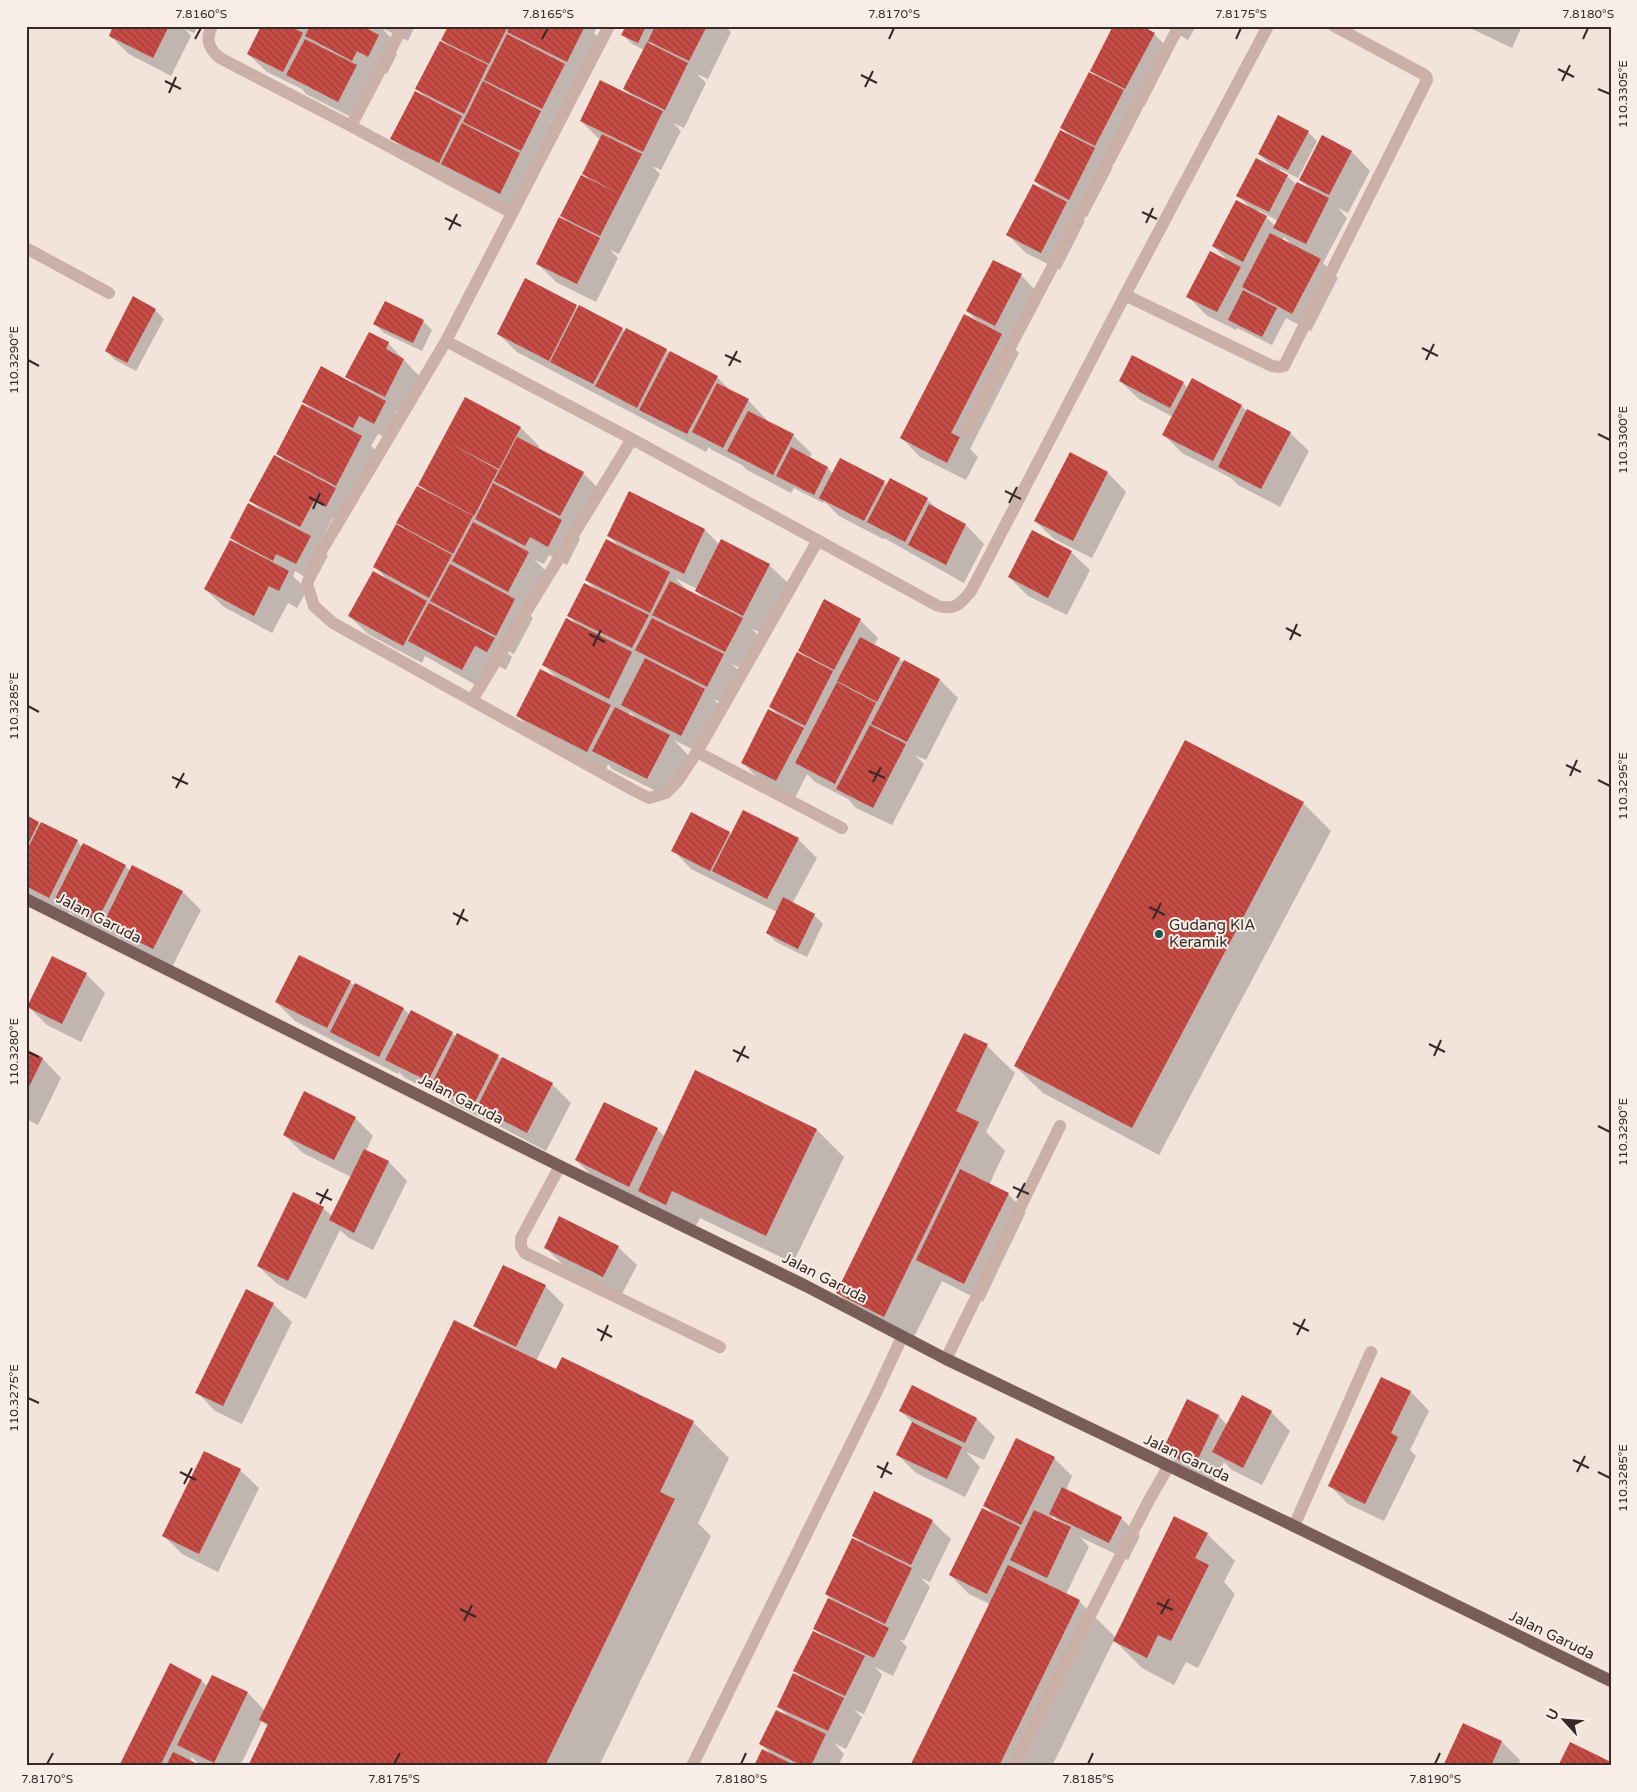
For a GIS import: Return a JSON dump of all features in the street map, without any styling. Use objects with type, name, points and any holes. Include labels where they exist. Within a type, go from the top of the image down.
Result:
[{"type":"main road","name":"Jalan Garuda","points":[[26,899],[560,1166],[804,1285],[946,1359],[1294,1526],[1611,1682]]},
{"type":"street","points":[[212,26],[209,31],[208,44],[212,52],[220,58],[512,213]]},
{"type":"street","points":[[351,126],[403,26]]},
{"type":"street","points":[[609,26],[446,341],[316,560],[308,584],[314,606],[333,623],[649,798],[666,793],[678,782],[818,540]]},
{"type":"street","points":[[966,431],[1179,26]]},
{"type":"street","points":[[446,341],[632,439],[938,606],[948,608],[956,606],[971,590],[1268,26]]},
{"type":"street","points":[[1125,295],[1272,366],[1284,366],[1427,80],[1423,74],[1334,26]]},
{"type":"street","points":[[26,248],[109,293]]},
{"type":"street","points":[[472,700],[632,439]]},
{"type":"street","points":[[697,752],[842,828]]},
{"type":"street","points":[[946,1359],[1060,1126]]},
{"type":"street","points":[[560,1166],[521,1238],[521,1247],[525,1253],[720,1347]]},
{"type":"street","points":[[692,1766],[902,1337]]},
{"type":"street","points":[[1294,1526],[1371,1352]]},
{"type":"street","points":[[1013,1766],[1148,1502],[1168,1467]]},
{"type":"building","points":[[113,26],[169,26],[153,58],[109,36]]},
{"type":"building","points":[[261,26],[290,26],[303,33],[283,72],[247,54]]},
{"type":"building","points":[[310,26],[369,26],[368,29],[379,35],[368,57],[357,51],[352,61],[305,36]]},
{"type":"building","points":[[448,26],[508,26],[489,64],[441,40]]},
{"type":"building","points":[[510,26],[585,26],[567,62],[507,32]]},
{"type":"building","points":[[626,26],[646,26],[638,43],[621,35]]},
{"type":"building","points":[[655,26],[707,26],[689,61],[648,41]]},
{"type":"building","points":[[1113,26],[1142,26],[1155,33],[1125,89],[1090,71]]},
{"type":"building","points":[[507,34],[565,64],[542,109],[484,80]]},
{"type":"building","points":[[305,39],[357,65],[338,102],[286,75]]},
{"type":"building","points":[[440,41],[488,65],[464,114],[415,89]]},
{"type":"building","points":[[647,42],[688,63],[665,110],[623,89]]},
{"type":"building","points":[[1089,72],[1124,90],[1095,146],[1060,128]]},
{"type":"building","points":[[600,80],[663,111],[643,152],[580,121]]},
{"type":"building","points":[[483,81],[541,111],[521,151],[463,122]]},
{"type":"building","points":[[415,91],[462,116],[439,163],[390,139]]},
{"type":"building","points":[[1278,115],[1309,131],[1288,170],[1258,154]]},
{"type":"building","points":[[462,123],[520,153],[500,194],[441,164]]},
{"type":"building","points":[[1060,130],[1095,148],[1069,200],[1034,181]]},
{"type":"building","points":[[602,134],[642,154],[600,236],[560,216],[581,175],[618,193],[582,174]]},
{"type":"building","points":[[1322,135],[1352,151],[1329,195],[1299,180]]},
{"type":"building","points":[[1256,158],[1288,175],[1269,212],[1236,196]]},
{"type":"building","points":[[1297,182],[1329,198],[1306,244],[1273,228]]},
{"type":"building","points":[[1033,184],[1067,202],[1041,253],[1006,235]]},
{"type":"building","points":[[1236,200],[1267,216],[1243,262],[1212,246]]},
{"type":"building","points":[[559,217],[600,238],[577,284],[536,264]]},
{"type":"building","points":[[1270,233],[1321,259],[1292,314],[1242,287]]},
{"type":"building","points":[[1210,251],[1241,267],[1217,312],[1186,297]]},
{"type":"building","points":[[993,260],[1022,274],[995,326],[966,311]]},
{"type":"building","points":[[525,278],[577,305],[549,361],[497,334]]},
{"type":"building","points":[[1243,290],[1277,308],[1262,337],[1228,320]]},
{"type":"building","points":[[133,296],[156,309],[127,363],[105,351]]},
{"type":"building","points":[[385,301],[424,320],[413,343],[373,324]]},
{"type":"building","points":[[579,305],[623,328],[593,384],[550,362]]},
{"type":"building","points":[[964,314],[1002,334],[951,433],[960,437],[947,463],[900,438]]},
{"type":"building","points":[[626,328],[667,349],[637,408],[595,386]]},
{"type":"building","points":[[369,332],[389,342],[386,349],[404,359],[385,397],[345,377]]},
{"type":"building","points":[[670,351],[718,376],[687,434],[639,410]]},
{"type":"building","points":[[1132,355],[1184,382],[1170,408],[1119,381]]},
{"type":"building","points":[[321,366],[386,401],[374,424],[359,416],[353,428],[302,402]]},
{"type":"building","points":[[1192,378],[1242,405],[1213,461],[1162,435]]},
{"type":"building","points":[[717,383],[749,399],[723,448],[692,432]]},
{"type":"building","points":[[465,397],[521,427],[499,469],[449,443],[498,470],[474,516],[418,485]]},
{"type":"building","points":[[302,404],[362,436],[336,486],[276,454]]},
{"type":"building","points":[[1247,409],[1291,432],[1261,489],[1218,467]]},
{"type":"building","points":[[748,411],[794,434],[773,475],[727,451]]},
{"type":"building","points":[[517,437],[584,472],[560,516],[494,481]]},
{"type":"building","points":[[791,447],[828,467],[814,495],[776,476]]},
{"type":"building","points":[[1070,452],[1108,472],[1073,541],[1034,521]]},
{"type":"building","points":[[274,455],[336,488],[326,507],[314,501],[300,527],[249,501]]},
{"type":"building","points":[[840,458],[885,481],[864,521],[819,498]]},
{"type":"building","points":[[890,478],[928,498],[905,542],[867,522]]},
{"type":"building","points":[[493,483],[562,520],[548,547],[530,537],[525,546],[475,519]]},
{"type":"building","points":[[417,486],[473,516],[453,554],[396,523]]},
{"type":"building","points":[[629,491],[705,529],[684,574],[607,536]]},
{"type":"building","points":[[248,503],[311,536],[296,564],[276,554],[273,561],[230,538]]},
{"type":"building","points":[[929,504],[966,524],[946,565],[908,545]]},
{"type":"building","points":[[473,522],[529,552],[508,592],[452,561]]},
{"type":"building","points":[[396,524],[452,555],[429,598],[373,567]]},
{"type":"building","points":[[1032,530],[1072,551],[1048,598],[1008,577]]},
{"type":"building","points":[[606,539],[670,572],[650,613],[585,580]]},
{"type":"building","points":[[721,539],[770,564],[743,616],[695,591]]},
{"type":"building","points":[[230,540],[289,571],[279,591],[269,586],[254,616],[204,589]]},
{"type":"building","points":[[450,564],[515,599],[496,636],[430,601]]},
{"type":"building","points":[[373,571],[427,601],[403,646],[348,616]]},
{"type":"building","points":[[670,581],[743,618],[725,652],[652,615]]},
{"type":"building","points":[[584,583],[649,615],[632,648],[567,616]]},
{"type":"building","points":[[824,599],[861,619],[834,670],[798,651]]},
{"type":"building","points":[[429,603],[495,638],[487,652],[475,646],[462,670],[408,641]]},
{"type":"building","points":[[566,618],[632,652],[609,699],[542,665]]},
{"type":"building","points":[[652,618],[724,654],[707,687],[635,650]]},
{"type":"building","points":[[860,637],[900,658],[877,702],[837,681]]},
{"type":"building","points":[[797,652],[833,671],[805,726],[769,707]]},
{"type":"building","points":[[645,658],[705,689],[681,736],[621,705]]},
{"type":"building","points":[[904,660],[940,679],[907,742],[871,724]]},
{"type":"building","points":[[540,669],[611,705],[587,752],[516,716]]},
{"type":"building","points":[[837,682],[876,703],[835,784],[795,763]]},
{"type":"building","points":[[615,707],[670,735],[647,779],[592,751]]},
{"type":"building","points":[[768,709],[804,728],[776,781],[741,763]]},
{"type":"building","points":[[870,725],[906,744],[873,808],[836,789]]},
{"type":"building","name":"Gudang KIA Keramik","points":[[1185,740],[1304,802],[1132,1128],[1014,1066]]},
{"type":"building","points":[[743,810],[799,838],[767,899],[712,871]]},
{"type":"building","points":[[691,812],[730,832],[710,871],[671,851]]},
{"type":"building","points":[[26,815],[39,822],[26,848]]},
{"type":"building","points":[[41,822],[78,840],[49,898],[26,886],[26,852]]},
{"type":"building","points":[[83,843],[126,865],[97,921],[55,899]]},
{"type":"building","points":[[132,865],[183,891],[153,949],[103,924]]},
{"type":"building","points":[[783,897],[815,914],[798,949],[766,933]]},
{"type":"building","points":[[299,955],[351,981],[327,1028],[275,1002]]},
{"type":"building","points":[[52,956],[87,973],[62,1024],[27,1007]]},
{"type":"building","points":[[355,983],[404,1008],[379,1057],[330,1032]]},
{"type":"building","points":[[411,1010],[453,1032],[428,1081],[385,1060]]},
{"type":"building","points":[[457,1033],[499,1055],[473,1106],[431,1085]]},
{"type":"building","points":[[964,1033],[988,1044],[956,1111],[979,1122],[884,1317],[836,1293]]},
{"type":"building","points":[[26,1049],[43,1058],[26,1093]]},
{"type":"building","points":[[502,1057],[553,1083],[527,1133],[477,1107]]},
{"type":"building","points":[[695,1070],[817,1129],[766,1236],[672,1191],[666,1205],[638,1191]]},
{"type":"building","points":[[304,1091],[356,1117],[334,1160],[283,1135]]},
{"type":"building","points":[[604,1102],[658,1128],[629,1187],[575,1160]]},
{"type":"building","points":[[364,1149],[389,1161],[354,1233],[329,1220]]},
{"type":"building","points":[[960,1169],[1009,1193],[964,1284],[916,1260]]},
{"type":"building","points":[[293,1192],[324,1207],[288,1281],[257,1266]]},
{"type":"building","points":[[559,1216],[619,1246],[603,1277],[544,1248]]},
{"type":"building","points":[[503,1265],[546,1285],[516,1347],[473,1326]]},
{"type":"building","points":[[246,1289],[274,1303],[223,1406],[195,1393]]},
{"type":"building","points":[[454,1320],[556,1369],[562,1357],[694,1421],[660,1492],[675,1499],[545,1766],[248,1766],[268,1724],[259,1720]]},
{"type":"building","points":[[1381,1377],[1411,1391],[1391,1433],[1398,1437],[1365,1504],[1328,1486]]},
{"type":"building","points":[[912,1385],[977,1418],[965,1443],[899,1411]]},
{"type":"building","points":[[1242,1395],[1272,1411],[1243,1468],[1212,1452]]},
{"type":"building","points":[[1187,1399],[1219,1415],[1194,1467],[1162,1451]]},
{"type":"building","points":[[912,1422],[962,1447],[947,1479],[896,1455]]},
{"type":"building","points":[[1016,1438],[1055,1457],[1021,1525],[983,1506]]},
{"type":"building","points":[[204,1451],[241,1469],[199,1554],[162,1536]]},
{"type":"building","points":[[1062,1487],[1122,1517],[1109,1543],[1049,1514]]},
{"type":"building","points":[[874,1491],[933,1520],[911,1565],[852,1536]]},
{"type":"building","points":[[982,1508],[1020,1527],[987,1594],[949,1575]]},
{"type":"building","points":[[1034,1510],[1071,1527],[1047,1578],[1010,1560]]},
{"type":"building","points":[[1174,1516],[1208,1533],[1195,1558],[1209,1565],[1171,1641],[1158,1635],[1147,1658],[1113,1641]]},
{"type":"building","points":[[852,1538],[912,1568],[885,1624],[825,1594]]},
{"type":"building","points":[[1008,1565],[1080,1600],[999,1766],[910,1766]]},
{"type":"building","points":[[828,1598],[889,1628],[874,1658],[813,1629]]},
{"type":"building","points":[[813,1631],[865,1656],[845,1696],[793,1671]]},
{"type":"building","points":[[170,1663],[202,1680],[160,1766],[119,1766]]},
{"type":"building","points":[[793,1673],[844,1698],[828,1731],[777,1707]]},
{"type":"building","points":[[212,1675],[248,1692],[214,1763],[177,1745]]},
{"type":"building","points":[[776,1710],[826,1734],[811,1766],[803,1766],[759,1744]]},
{"type":"building","points":[[1463,1723],[1502,1741],[1491,1766],[1443,1766]]},
{"type":"building","points":[[1570,1742],[1611,1762],[1611,1766],[1558,1766]]},
{"type":"building","points":[[762,1749],[792,1764],[792,1766],[754,1766]]},
{"type":"building","points":[[173,1752],[202,1766],[166,1766]]},
{"type":"place","name":"Gudang KIA Keramik","points":[[1159,934]]}]
